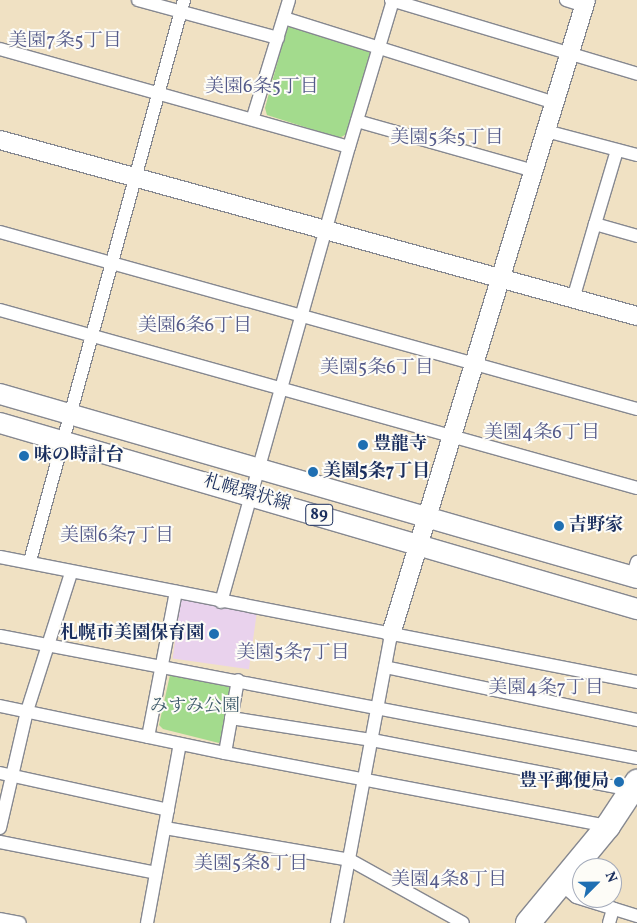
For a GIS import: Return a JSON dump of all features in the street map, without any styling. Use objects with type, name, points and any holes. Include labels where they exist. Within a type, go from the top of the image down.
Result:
[{"type":"highway","points":[[528,923],[608,826],[633,792]]},
{"type":"main road","name":"札幌環状線","points":[[0,394],[258,469],[635,572]]},
{"type":"main road","name":"札幌環状線","points":[[0,423],[637,609]]},
{"type":"street","points":[[138,0],[182,6],[278,38]]},
{"type":"street","points":[[253,117],[289,0]]},
{"type":"street","points":[[222,602],[324,230],[392,0],[637,74]]},
{"type":"street","points":[[337,923],[366,778],[376,709],[391,634],[502,280],[585,3],[566,0]]},
{"type":"street","points":[[30,560],[182,6]]},
{"type":"street","points":[[284,18],[555,103]]},
{"type":"street","points":[[0,48],[253,117],[349,146]]},
{"type":"street","points":[[357,121],[534,171]]},
{"type":"street","points":[[546,131],[637,155]]},
{"type":"street","points":[[0,140],[637,316]]},
{"type":"street","points":[[573,299],[617,150]]},
{"type":"street","points":[[596,224],[637,236]]},
{"type":"street","points":[[0,232],[637,409]]},
{"type":"street","points":[[0,310],[637,488]]},
{"type":"street","points":[[0,556],[30,560],[71,573],[637,682]]},
{"type":"street","points":[[0,828],[6,774],[49,646],[71,573]]},
{"type":"street","points":[[148,738],[176,592]]},
{"type":"street","points":[[0,636],[238,680],[376,709],[637,758]]},
{"type":"street","points":[[385,667],[637,720]]},
{"type":"street","points":[[225,754],[238,680]]},
{"type":"street","points":[[0,706],[225,754],[366,778],[608,826]]},
{"type":"street","points":[[231,718],[372,740],[633,792]]},
{"type":"street","points":[[147,923],[180,744]]},
{"type":"street","points":[[6,774],[168,810]]},
{"type":"street","points":[[165,828],[350,860],[463,923]]},
{"type":"street","points":[[0,842],[156,873]]},
{"type":"street","points":[[560,883],[576,897],[637,916]]},
{"type":"street","points":[[609,923],[613,909]]},
{"type":"street","points":[[0,919],[20,923]]},
{"type":"shaded area","name":"札幌市美園保育園","points":[[181,599],[257,610],[249,669],[173,658]]},
{"type":"green space","points":[[293,25],[367,48],[370,53],[347,134],[339,138],[267,115],[265,108],[287,27]]},
{"type":"green space","name":"みすみ公園","points":[[170,675],[228,684],[231,691],[223,738],[219,743],[163,729],[159,725]]},
{"type":"place","name":"豊龍寺","points":[[363,445]]},
{"type":"place","name":"味の時計台","points":[[24,456]]},
{"type":"place","name":"美園5条7丁目","points":[[313,472]]},
{"type":"place","name":"吉野家","points":[[559,526]]},
{"type":"place","name":"札幌市美園保育園","points":[[214,634]]},
{"type":"place","name":"豊平郵便局","points":[[619,782]]},
{"type":"district","name":"美園7条5丁目","points":[[65,42]]},
{"type":"district","name":"美園6条5丁目","points":[[262,88]]},
{"type":"district","name":"美園5条5丁目","points":[[447,139]]},
{"type":"district","name":"美園6条6丁目","points":[[195,327]]},
{"type":"district","name":"美園5条6丁目","points":[[377,369]]},
{"type":"district","name":"美園4条6丁目","points":[[542,434]]},
{"type":"district","name":"美園6条7丁目","points":[[117,537]]},
{"type":"district","name":"美園5条7丁目","points":[[293,654]]},
{"type":"district","name":"美園4条7丁目","points":[[546,689]]},
{"type":"district","name":"美園5条8丁目","points":[[251,865]]},
{"type":"district","name":"美園4条8丁目","points":[[449,881]]}]
